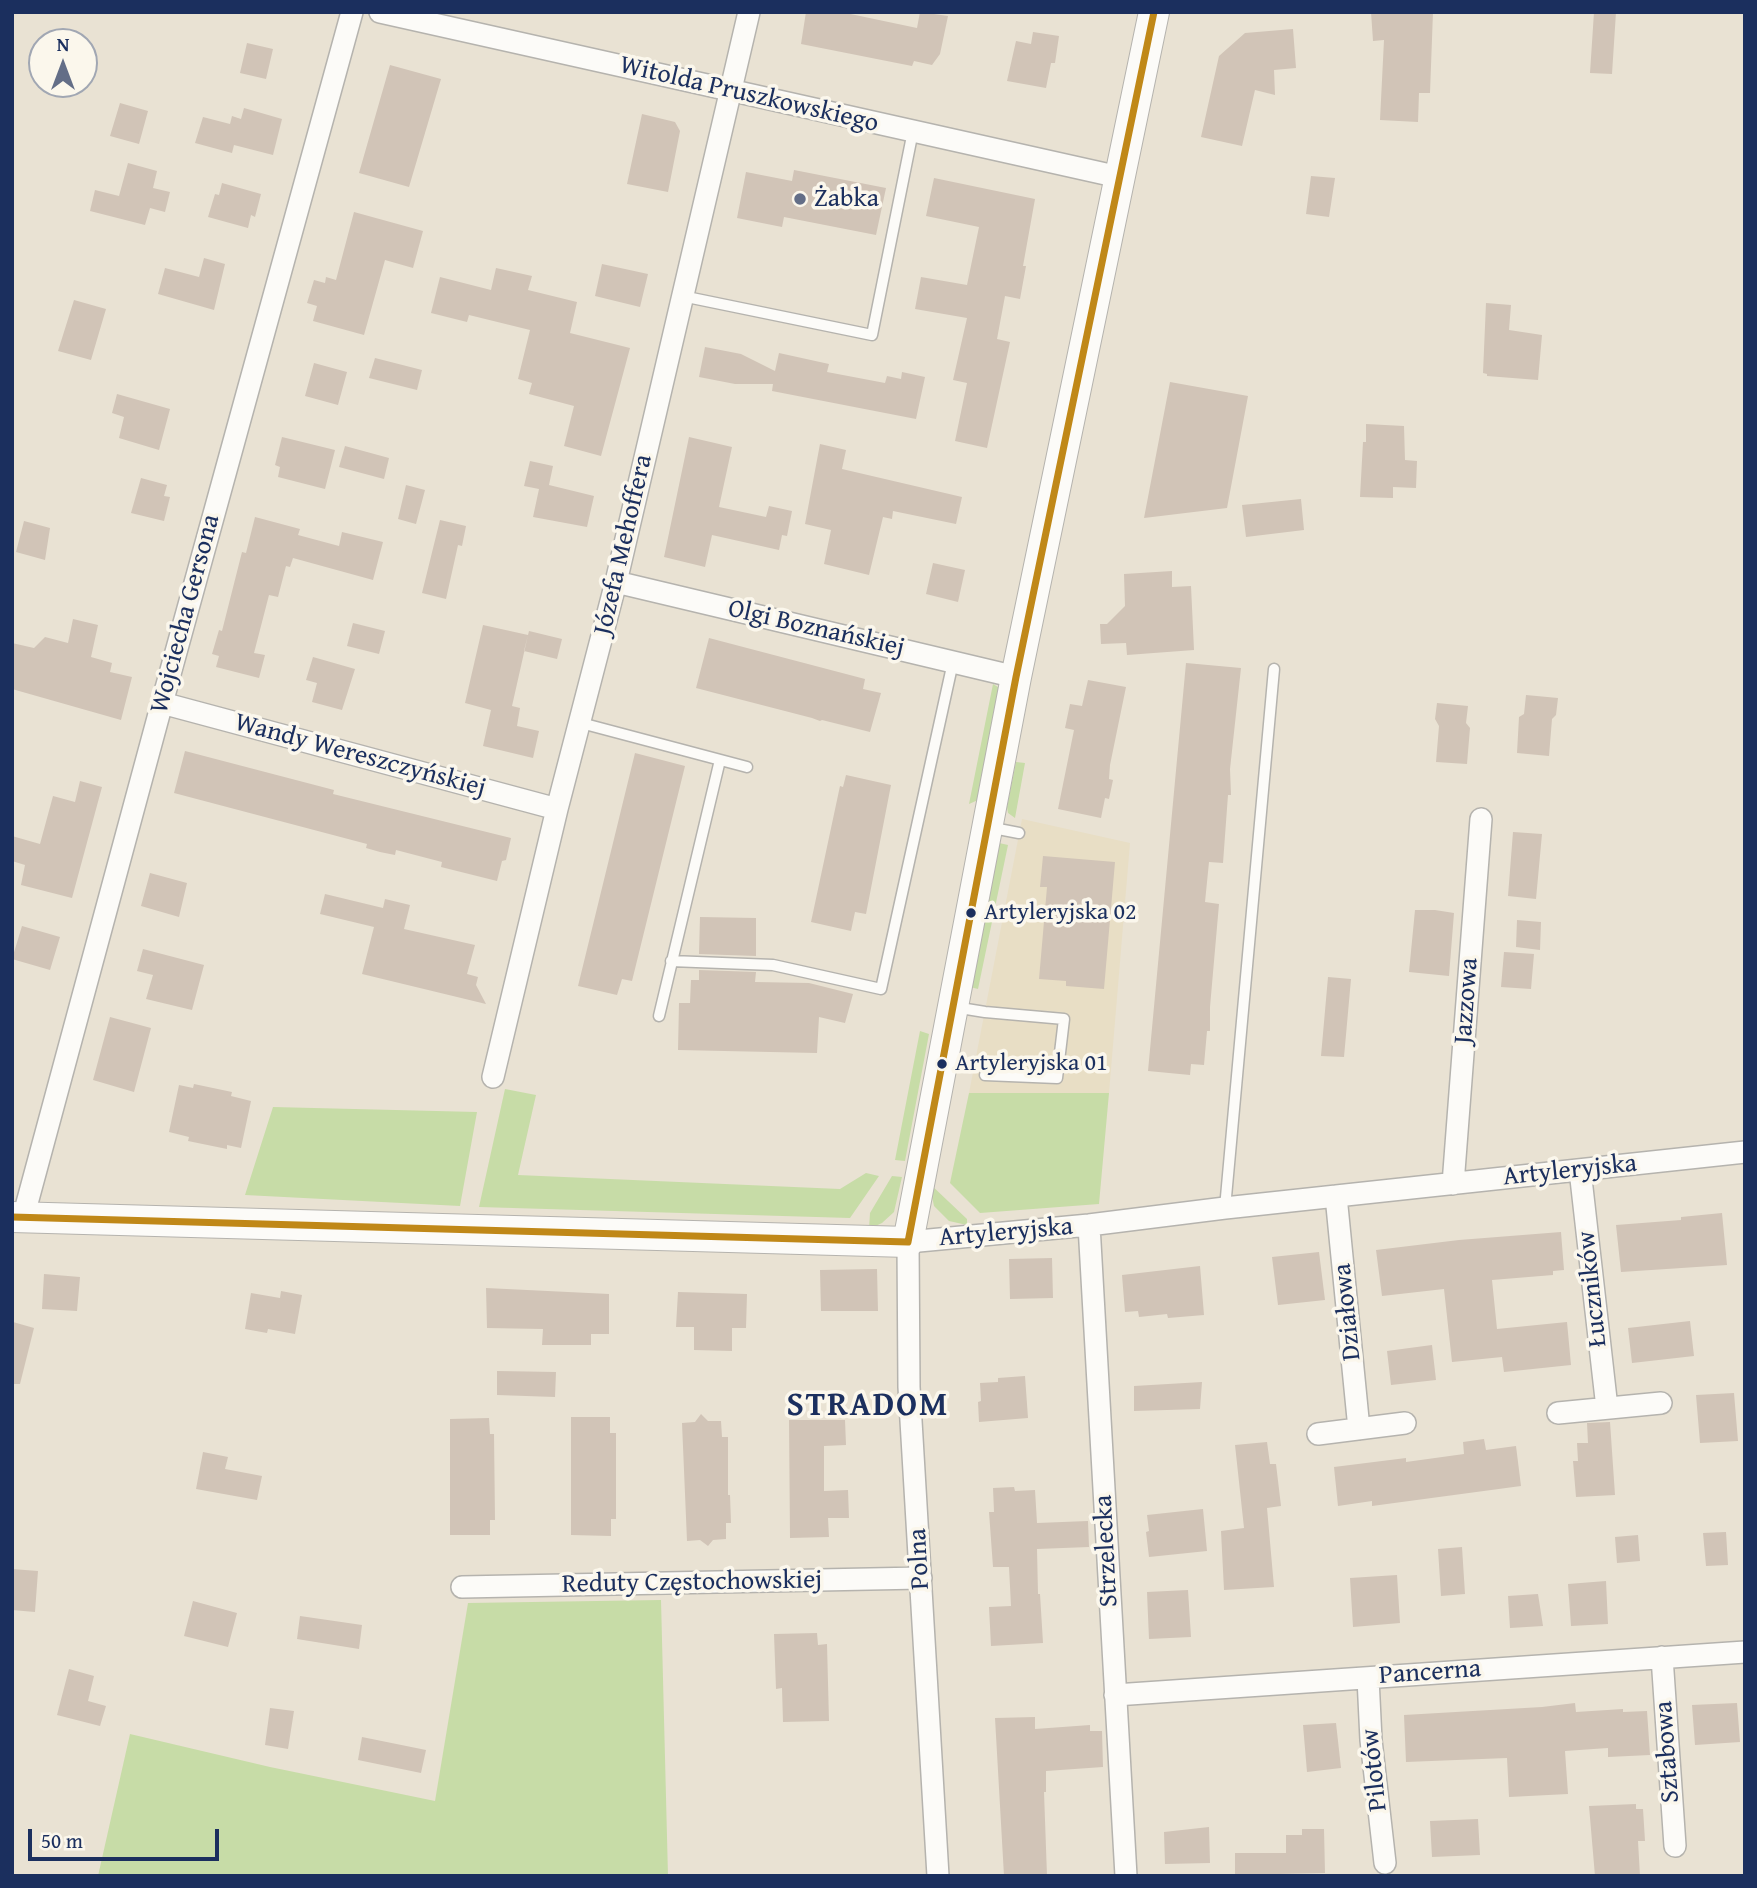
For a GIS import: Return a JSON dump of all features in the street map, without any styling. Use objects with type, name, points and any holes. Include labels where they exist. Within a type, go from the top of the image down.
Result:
[{"type":"street","name":"Wojciecha Gersona","points":[[18,1218],[352,12]]},
{"type":"street","name":"Witolda Pruszkowskiego","points":[[380,12],[1119,177]]},
{"type":"street","name":"Józefa Mehoffera","points":[[493,1077],[557,809],[616,582],[750,12]]},
{"type":"street","points":[[908,1242],[1016,677],[1154,12]]},
{"type":"street","name":"Olgi Boznańskiej","points":[[616,582],[1016,677]]},
{"type":"street","name":"Wandy Wereszczyńskiej","points":[[162,703],[557,809]]},
{"type":"street","name":"Jazzowa","points":[[1452,1184],[1481,819]]},
{"type":"street","name":"Artyleryjska","points":[[18,1218],[908,1242],[1089,1225],[1745,1152]]},
{"type":"street","name":"Łuczników","points":[[1580,1170],[1606,1408]]},
{"type":"street","name":"Działowa","points":[[1336,1196],[1359,1429]]},
{"type":"street","name":"Strzelecka","points":[[1089,1225],[1126,1876]]},
{"type":"street","name":"Polna","points":[[908,1242],[909,1387],[938,1876]]},
{"type":"street","points":[[1558,1413],[1661,1402]]},
{"type":"street","points":[[1318,1434],[1405,1423]]},
{"type":"street","name":"Reduty Częstochowskiej","points":[[462,1587],[921,1578]]},
{"type":"street","name":"Pancerna","points":[[1115,1695],[1745,1652]]},
{"type":"street","name":"Sztabowa","points":[[1662,1657],[1675,1846]]},
{"type":"street","name":"Pilotów","points":[[1368,1678],[1371,1740],[1385,1863]]},
{"type":"lane","points":[[682,296],[872,335],[913,131]]},
{"type":"lane","points":[[671,961],[773,965],[881,989],[953,662]]},
{"type":"lane","points":[[1225,1208],[1274,668]]},
{"type":"lane","points":[[581,723],[747,767]]},
{"type":"lane","points":[[659,1016],[720,760]]},
{"type":"lane","points":[[987,827],[1019,833]]},
{"type":"lane","points":[[953,1006],[1064,1019],[1057,1078],[985,1074]]},
{"type":"shaded area","points":[[1022,819],[1130,843],[1109,1093],[969,1093]]},
{"type":"green space","points":[[993,684],[998,687],[999,697],[978,800],[969,804]]},
{"type":"green space","points":[[1016,762],[1025,763],[1015,818],[1008,813],[1007,807]]},
{"type":"green space","points":[[999,843],[1008,845],[978,989],[970,987]]},
{"type":"green space","points":[[920,1031],[929,1034],[905,1161],[895,1160]]},
{"type":"green space","points":[[505,1089],[536,1095],[518,1175],[840,1189],[866,1173],[879,1176],[850,1218],[479,1207]]},
{"type":"green space","points":[[969,1093],[1109,1093],[1099,1204],[980,1213],[950,1183]]},
{"type":"green space","points":[[273,1107],[477,1112],[460,1206],[245,1195]]},
{"type":"green space","points":[[892,1176],[902,1177],[894,1212],[882,1223],[869,1229],[870,1213]]},
{"type":"green space","points":[[929,1183],[967,1219],[967,1225],[949,1221],[934,1206]]},
{"type":"green space","points":[[661,1600],[668,1876],[98,1876],[130,1734],[270,1767],[435,1801],[468,1603]]},
{"type":"building","points":[[806,12],[841,12],[917,28],[920,12],[948,16],[940,54],[932,65],[914,61],[912,66],[801,44]]},
{"type":"building","points":[[1371,12],[1433,12],[1430,93],[1419,93],[1418,122],[1380,120],[1384,40],[1373,41]]},
{"type":"building","points":[[1594,12],[1616,12],[1612,74],[1590,73]]},
{"type":"building","points":[[1293,29],[1296,68],[1274,70],[1275,95],[1255,90],[1242,146],[1201,137],[1219,56],[1245,33]]},
{"type":"building","points":[[1033,32],[1059,36],[1055,63],[1051,63],[1046,88],[1007,81],[1016,41],[1031,44]]},
{"type":"building","points":[[247,43],[273,49],[266,79],[240,73]]},
{"type":"building","points":[[390,65],[441,79],[409,187],[359,173]]},
{"type":"building","points":[[120,103],[148,111],[139,144],[110,136]]},
{"type":"building","points":[[244,108],[282,119],[273,155],[234,145],[232,153],[195,143],[203,117],[230,124],[232,116],[241,119]]},
{"type":"building","points":[[642,114],[675,122],[680,131],[668,192],[627,184]]},
{"type":"building","points":[[128,163],[157,171],[153,188],[170,192],[165,212],[150,208],[145,225],[90,211],[95,190],[119,196]]},
{"type":"building","points":[[794,170],[886,188],[876,235],[784,217],[782,227],[737,218],[746,172],[792,181]]},
{"type":"building","points":[[1311,176],[1335,178],[1329,217],[1306,214]]},
{"type":"building","points":[[934,178],[1035,199],[1020,299],[1005,296],[997,339],[1010,342],[987,448],[955,441],[967,383],[953,380],[967,318],[915,309],[921,277],[967,285],[979,227],[926,216]]},
{"type":"building","points":[[222,183],[261,194],[255,217],[251,215],[248,228],[208,217],[215,194],[219,195]]},
{"type":"building","points":[[354,212],[423,231],[413,268],[385,260],[364,335],[313,321],[317,306],[307,303],[314,280],[325,283],[326,277],[336,280]]},
{"type":"building","points":[[204,258],[225,264],[214,310],[158,294],[165,268],[199,277]]},
{"type":"building","points":[[602,264],[648,274],[640,307],[595,296]]},
{"type":"building","points":[[496,268],[532,276],[528,290],[577,302],[570,333],[630,348],[601,456],[564,446],[574,406],[529,394],[532,383],[518,379],[530,330],[469,315],[467,322],[431,313],[440,277],[491,290]]},
{"type":"building","points":[[74,300],[106,309],[91,360],[58,351]]},
{"type":"building","points":[[1486,303],[1511,305],[1509,330],[1542,335],[1538,380],[1487,376],[1483,373]]},
{"type":"building","points":[[705,347],[741,354],[775,371],[779,353],[829,364],[827,372],[885,383],[887,376],[901,379],[902,372],[925,377],[916,419],[772,391],[773,384],[735,384],[699,377]]},
{"type":"building","points":[[375,358],[422,370],[417,390],[369,378]]},
{"type":"building","points":[[314,363],[347,372],[338,405],[305,396]]},
{"type":"building","points":[[1170,382],[1248,396],[1227,508],[1144,518]]},
{"type":"building","points":[[117,394],[170,409],[159,450],[119,438],[124,417],[112,413]]},
{"type":"building","points":[[1366,424],[1404,426],[1405,460],[1417,461],[1416,488],[1393,487],[1393,498],[1360,497]]},
{"type":"building","points":[[282,437],[335,450],[325,489],[278,477],[280,467],[275,465]]},
{"type":"building","points":[[689,437],[732,447],[719,507],[766,517],[769,506],[792,511],[787,536],[782,535],[779,550],[712,535],[705,567],[664,557]]},
{"type":"building","points":[[820,444],[846,450],[842,469],[962,497],[956,524],[893,511],[892,519],[883,517],[869,575],[824,564],[831,530],[805,524]]},
{"type":"building","points":[[345,446],[389,458],[384,479],[339,467]]},
{"type":"building","points":[[530,461],[553,466],[549,485],[594,496],[587,527],[533,517],[539,489],[524,486]]},
{"type":"building","points":[[141,478],[167,485],[164,496],[170,497],[164,521],[131,513]]},
{"type":"building","points":[[406,485],[425,490],[416,524],[398,519]]},
{"type":"building","points":[[1301,499],[1304,530],[1246,537],[1242,505]]},
{"type":"building","points":[[255,517],[300,529],[298,535],[339,546],[342,532],[383,542],[373,580],[293,558],[290,567],[286,566],[278,597],[269,595],[254,653],[265,655],[259,678],[216,667],[219,656],[212,654],[219,630],[222,631],[242,552],[246,553]]},
{"type":"building","points":[[440,520],[466,526],[462,546],[458,545],[446,599],[422,593]]},
{"type":"building","points":[[24,521],[50,528],[45,560],[16,552]]},
{"type":"building","points":[[933,563],[965,570],[958,602],[926,594]]},
{"type":"building","points":[[1172,571],[1172,587],[1191,586],[1194,650],[1127,655],[1126,643],[1101,644],[1100,624],[1107,624],[1125,606],[1124,574]]},
{"type":"building","points":[[73,619],[98,625],[91,657],[112,663],[110,672],[132,677],[121,720],[12,689],[12,643],[34,648],[45,637],[68,643]]},
{"type":"building","points":[[353,623],[385,631],[379,654],[347,646]]},
{"type":"building","points":[[483,625],[528,635],[512,706],[520,708],[517,726],[539,731],[533,758],[483,746],[491,710],[465,703]]},
{"type":"building","points":[[529,631],[562,639],[557,659],[524,651]]},
{"type":"building","points":[[709,638],[865,679],[863,689],[881,693],[870,732],[696,688]]},
{"type":"building","points":[[313,657],[355,669],[342,710],[312,702],[317,683],[306,680]]},
{"type":"building","points":[[1186,663],[1241,668],[1223,863],[1209,862],[1205,902],[1219,904],[1210,1031],[1207,1031],[1204,1065],[1191,1064],[1190,1075],[1148,1071]]},
{"type":"building","points":[[1088,680],[1126,687],[1110,765],[1109,779],[1113,780],[1109,799],[1105,798],[1101,818],[1058,809],[1074,730],[1065,728],[1070,704],[1082,706]]},
{"type":"building","points":[[1526,695],[1558,698],[1556,715],[1552,719],[1549,756],[1517,753],[1519,717],[1524,714]]},
{"type":"building","points":[[1437,703],[1468,706],[1466,723],[1470,728],[1467,764],[1436,762],[1439,726],[1435,719]]},
{"type":"building","points":[[185,751],[334,790],[333,794],[511,838],[506,860],[502,861],[497,881],[441,867],[442,862],[396,850],[395,855],[380,852],[366,848],[367,844],[174,793]]},
{"type":"building","points":[[635,753],[685,766],[632,981],[622,979],[617,995],[578,986]]},
{"type":"building","points":[[846,775],[891,785],[866,914],[855,912],[851,931],[811,922],[840,786],[843,787]]},
{"type":"building","points":[[80,781],[102,787],[72,898],[21,885],[25,865],[12,861],[12,836],[40,844],[53,796],[75,802]]},
{"type":"building","points":[[1513,832],[1542,834],[1536,899],[1508,896]]},
{"type":"building","points":[[1043,856],[1115,862],[1104,989],[1066,986],[1066,981],[1039,979],[1047,887],[1040,887]]},
{"type":"building","points":[[150,873],[187,883],[179,917],[141,906]]},
{"type":"building","points":[[325,894],[383,908],[385,899],[410,905],[404,929],[475,945],[467,974],[478,977],[476,985],[486,1004],[362,974],[374,927],[320,914]]},
{"type":"building","points":[[1415,910],[1454,913],[1449,976],[1409,972]]},
{"type":"building","points":[[700,917],[756,918],[756,956],[699,954]]},
{"type":"building","points":[[1517,920],[1541,922],[1540,950],[1516,947]]},
{"type":"building","points":[[22,926],[60,937],[50,970],[12,959]]},
{"type":"building","points":[[143,949],[204,965],[192,1010],[146,999],[153,975],[137,971]]},
{"type":"building","points":[[1504,952],[1534,954],[1531,989],[1501,987]]},
{"type":"building","points":[[699,970],[756,972],[755,982],[809,983],[853,994],[845,1023],[819,1017],[817,1053],[678,1050],[679,1003],[690,1003],[691,980],[699,980]]},
{"type":"building","points":[[1328,977],[1351,979],[1344,1057],[1321,1056]]},
{"type":"building","points":[[110,1017],[151,1028],[134,1092],[93,1080]]},
{"type":"building","points":[[194,1084],[232,1092],[231,1096],[251,1101],[241,1148],[227,1145],[227,1149],[188,1141],[189,1137],[169,1132],[179,1085],[193,1088]]},
{"type":"building","points":[[1722,1213],[1727,1265],[1621,1272],[1616,1225],[1681,1220],[1681,1217]]},
{"type":"building","points":[[1561,1232],[1564,1270],[1553,1271],[1553,1275],[1492,1280],[1497,1329],[1567,1322],[1571,1365],[1504,1372],[1502,1357],[1452,1362],[1444,1289],[1382,1296],[1376,1250]]},
{"type":"building","points":[[1319,1252],[1325,1300],[1278,1305],[1272,1257]]},
{"type":"building","points":[[1052,1258],[1053,1298],[1010,1299],[1009,1259]]},
{"type":"building","points":[[1200,1266],[1204,1315],[1168,1318],[1167,1314],[1139,1317],[1138,1311],[1125,1312],[1122,1275]]},
{"type":"building","points":[[877,1269],[878,1311],[821,1311],[820,1270]]},
{"type":"building","points":[[44,1274],[80,1277],[77,1311],[42,1309]]},
{"type":"building","points":[[486,1288],[609,1294],[609,1334],[591,1334],[591,1345],[542,1345],[543,1329],[487,1328]]},
{"type":"building","points":[[281,1291],[302,1295],[295,1334],[268,1329],[267,1333],[245,1329],[251,1293],[280,1298]]},
{"type":"building","points":[[678,1292],[747,1294],[746,1328],[732,1328],[732,1351],[694,1350],[694,1327],[676,1327]]},
{"type":"building","points":[[1690,1321],[1694,1356],[1632,1363],[1628,1328]]},
{"type":"building","points":[[13,1322],[34,1328],[20,1384],[12,1384]]},
{"type":"building","points":[[1432,1345],[1436,1380],[1391,1385],[1387,1351]]},
{"type":"building","points":[[497,1371],[556,1372],[555,1397],[497,1395]]},
{"type":"building","points":[[1025,1376],[1028,1418],[979,1422],[980,1383],[998,1382],[998,1378]]},
{"type":"building","points":[[1202,1382],[1200,1409],[1134,1411],[1134,1386]]},
{"type":"building","points":[[1734,1393],[1738,1441],[1700,1443],[1696,1395]]},
{"type":"building","points":[[701,1414],[708,1421],[721,1421],[722,1437],[728,1437],[731,1523],[726,1523],[726,1539],[713,1540],[708,1546],[700,1540],[687,1541],[682,1423],[695,1422]]},
{"type":"building","points":[[571,1417],[610,1417],[610,1433],[616,1433],[616,1519],[611,1519],[611,1536],[571,1535]]},
{"type":"building","points":[[489,1418],[490,1434],[494,1434],[495,1520],[490,1520],[490,1535],[450,1535],[450,1419]]},
{"type":"building","points":[[789,1420],[845,1420],[846,1445],[824,1446],[824,1491],[848,1490],[849,1518],[828,1518],[829,1537],[790,1538]]},
{"type":"building","points":[[1610,1422],[1615,1495],[1576,1497],[1573,1461],[1578,1461],[1577,1443],[1588,1443],[1587,1423]]},
{"type":"building","points":[[1484,1439],[1486,1450],[1516,1446],[1521,1486],[1372,1506],[1372,1501],[1338,1506],[1334,1467],[1406,1458],[1406,1462],[1464,1454],[1463,1442]]},
{"type":"building","points":[[1267,1442],[1270,1464],[1276,1464],[1281,1506],[1267,1508],[1274,1587],[1224,1590],[1221,1531],[1244,1528],[1235,1445]]},
{"type":"building","points":[[203,1452],[228,1457],[225,1469],[262,1476],[257,1500],[196,1489]]},
{"type":"building","points":[[1014,1487],[1015,1491],[1035,1490],[1037,1523],[1088,1521],[1089,1547],[1037,1549],[1043,1643],[991,1646],[989,1607],[1011,1606],[1009,1567],[993,1567],[989,1512],[994,1512],[993,1488]]},
{"type":"building","points":[[1203,1509],[1207,1551],[1149,1557],[1147,1515]]},
{"type":"building","points":[[1726,1532],[1728,1565],[1706,1566],[1703,1533]]},
{"type":"building","points":[[1638,1535],[1640,1561],[1617,1563],[1615,1537]]},
{"type":"building","points":[[1462,1547],[1465,1594],[1441,1596],[1438,1549]]},
{"type":"building","points":[[12,1569],[38,1571],[35,1612],[12,1610]]},
{"type":"building","points":[[1397,1575],[1400,1623],[1353,1627],[1350,1578]]},
{"type":"building","points":[[1606,1581],[1608,1624],[1571,1626],[1568,1584]]},
{"type":"building","points":[[1188,1590],[1191,1637],[1149,1639],[1147,1592]]},
{"type":"building","points":[[1538,1594],[1543,1626],[1510,1628],[1508,1596]]},
{"type":"building","points":[[193,1601],[237,1613],[228,1647],[184,1636]]},
{"type":"building","points":[[300,1616],[362,1625],[359,1649],[297,1639]]},
{"type":"building","points":[[817,1633],[818,1645],[827,1644],[829,1721],[783,1722],[782,1688],[776,1689],[774,1634]]},
{"type":"building","points":[[69,1669],[94,1676],[88,1701],[106,1706],[100,1726],[57,1715]]},
{"type":"building","points":[[1575,1703],[1576,1712],[1623,1709],[1623,1712],[1647,1711],[1650,1755],[1608,1757],[1608,1748],[1565,1751],[1568,1794],[1509,1797],[1507,1758],[1406,1762],[1404,1715]]},
{"type":"building","points":[[1737,1703],[1740,1742],[1695,1745],[1692,1705]]},
{"type":"building","points":[[270,1708],[294,1711],[288,1749],[265,1745]]},
{"type":"building","points":[[1035,1717],[1035,1729],[1090,1725],[1090,1731],[1102,1731],[1103,1767],[1046,1771],[1044,1792],[1047,1876],[1004,1876],[995,1718]]},
{"type":"building","points":[[1336,1723],[1341,1768],[1307,1772],[1303,1725]]},
{"type":"building","points":[[362,1737],[426,1750],[421,1773],[358,1760]]},
{"type":"building","points":[[1636,1804],[1636,1809],[1643,1809],[1645,1841],[1638,1841],[1640,1876],[1595,1876],[1589,1806]]},
{"type":"building","points":[[1478,1819],[1480,1855],[1432,1857],[1430,1821]]},
{"type":"building","points":[[1209,1827],[1210,1863],[1165,1864],[1164,1832]]},
{"type":"building","points":[[1302,1829],[1324,1829],[1325,1873],[1235,1875],[1235,1853],[1286,1853],[1286,1835],[1302,1835]]},
{"type":"transit line","points":[[908,1242],[1016,677],[1154,12]]},
{"type":"transit line","points":[[12,1217],[908,1242]]},
{"type":"place","name":"Żabka","points":[[800,199]]},
{"type":"place","name":"Artyleryjska 02","points":[[971,913]]},
{"type":"place","name":"Artyleryjska 01","points":[[942,1064]]},
{"type":"district","name":"STRADOM","points":[[868,1407]]}]
